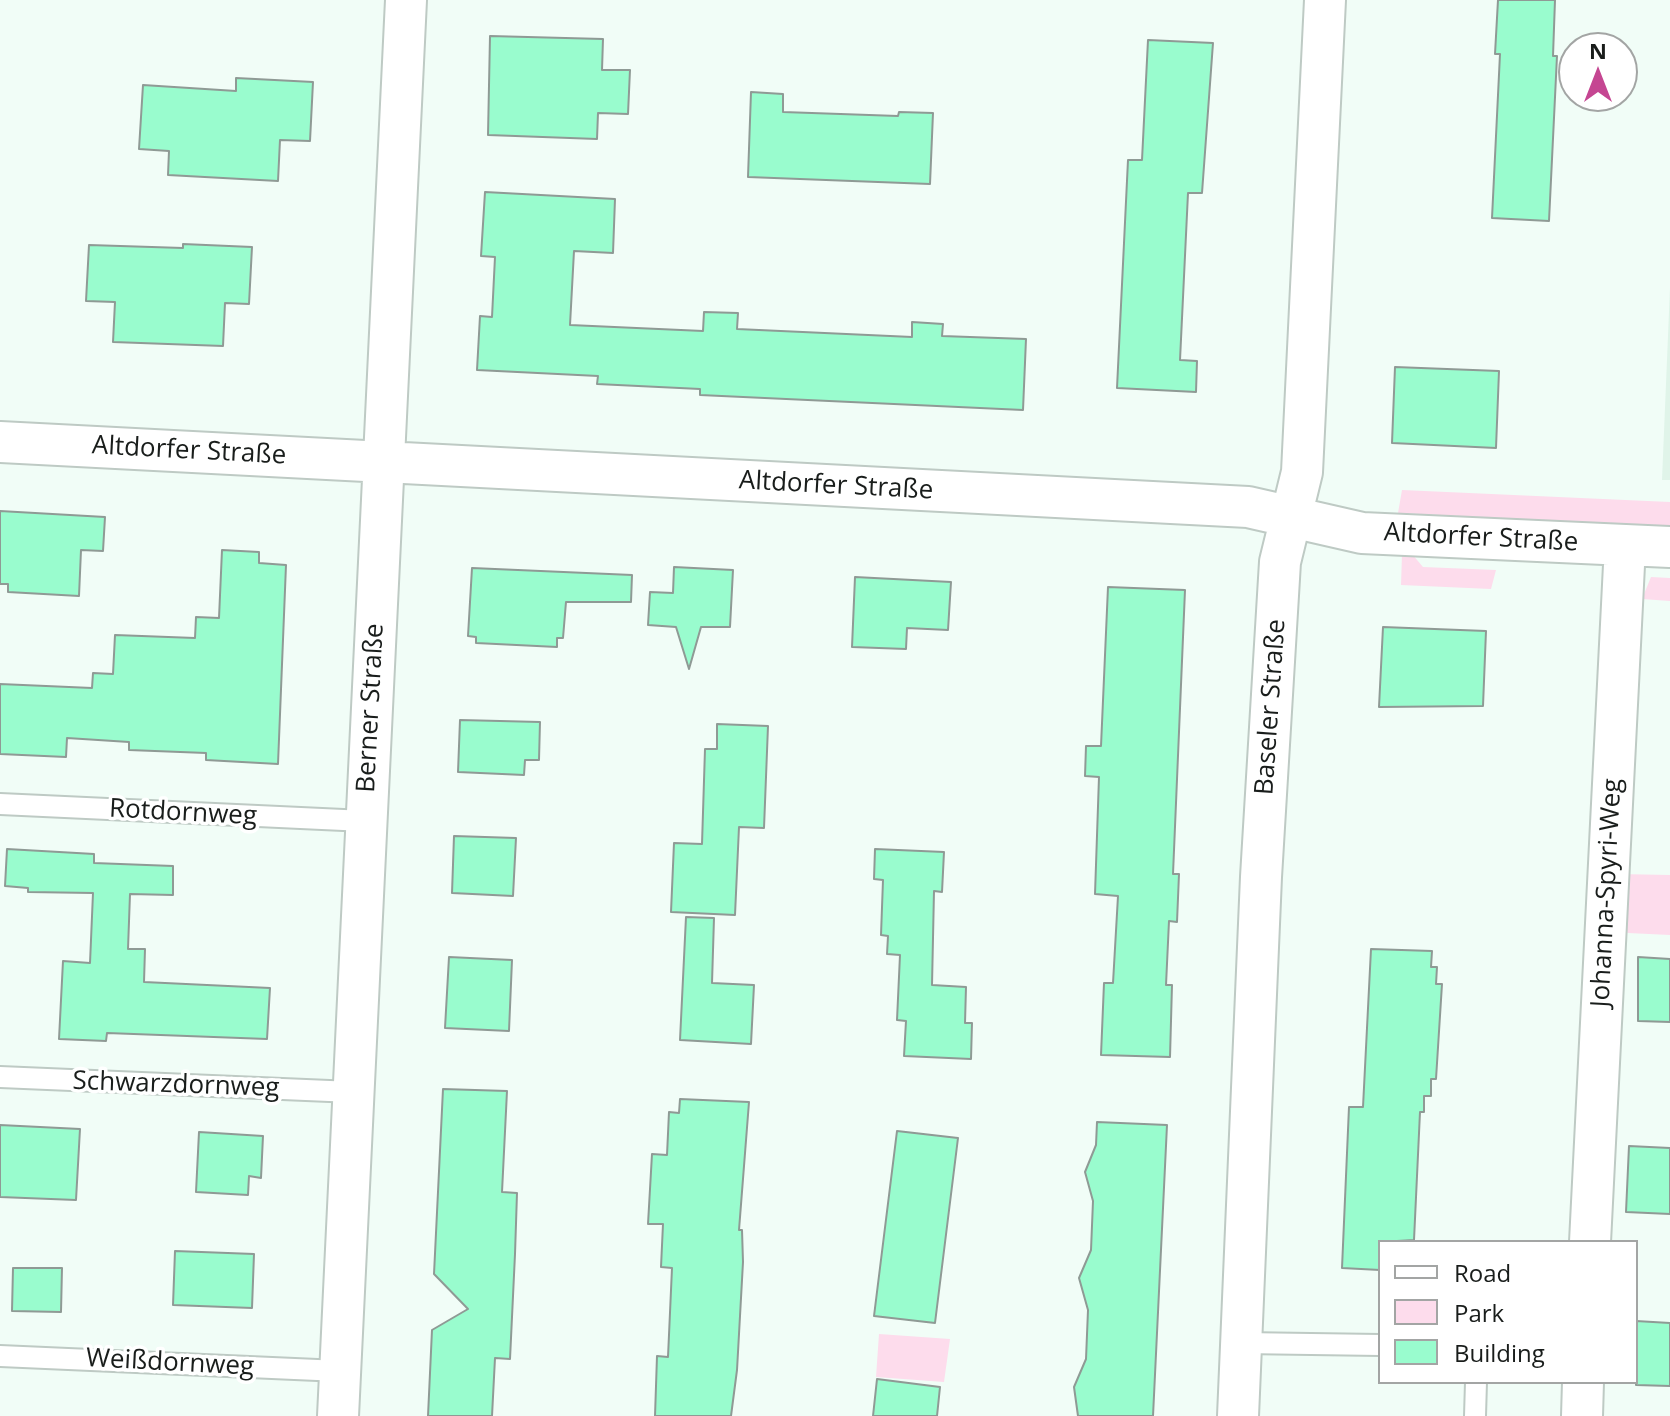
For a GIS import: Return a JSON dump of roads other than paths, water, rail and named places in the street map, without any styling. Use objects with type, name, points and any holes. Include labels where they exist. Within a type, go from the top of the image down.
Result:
[{"type":"street","name":"Berner Straße","points":[[338,1416],[406,0]]},
{"type":"street","name":"Baseler Straße","points":[[1238,1416],[1261,877],[1280,562],[1302,472],[1325,0]]},
{"type":"street","name":"Altdorfer Straße","points":[[0,442],[1248,507],[1293,514],[1362,533],[1670,547]]},
{"type":"street","name":"Johanna-Spyri-Weg","points":[[1590,1240],[1625,545]]},
{"type":"street","points":[[1582,1416],[1583,1384]]},
{"type":"lane","name":"Rotdornweg","points":[[0,804],[365,821]]},
{"type":"lane","name":"Schwarzdornweg","points":[[0,1077],[353,1092]]},
{"type":"lane","points":[[1242,1343],[1378,1345]]},
{"type":"lane","name":"Weißdornweg","points":[[0,1356],[340,1371]]},
{"type":"lane","points":[[1475,1416],[1476,1384]]}]
